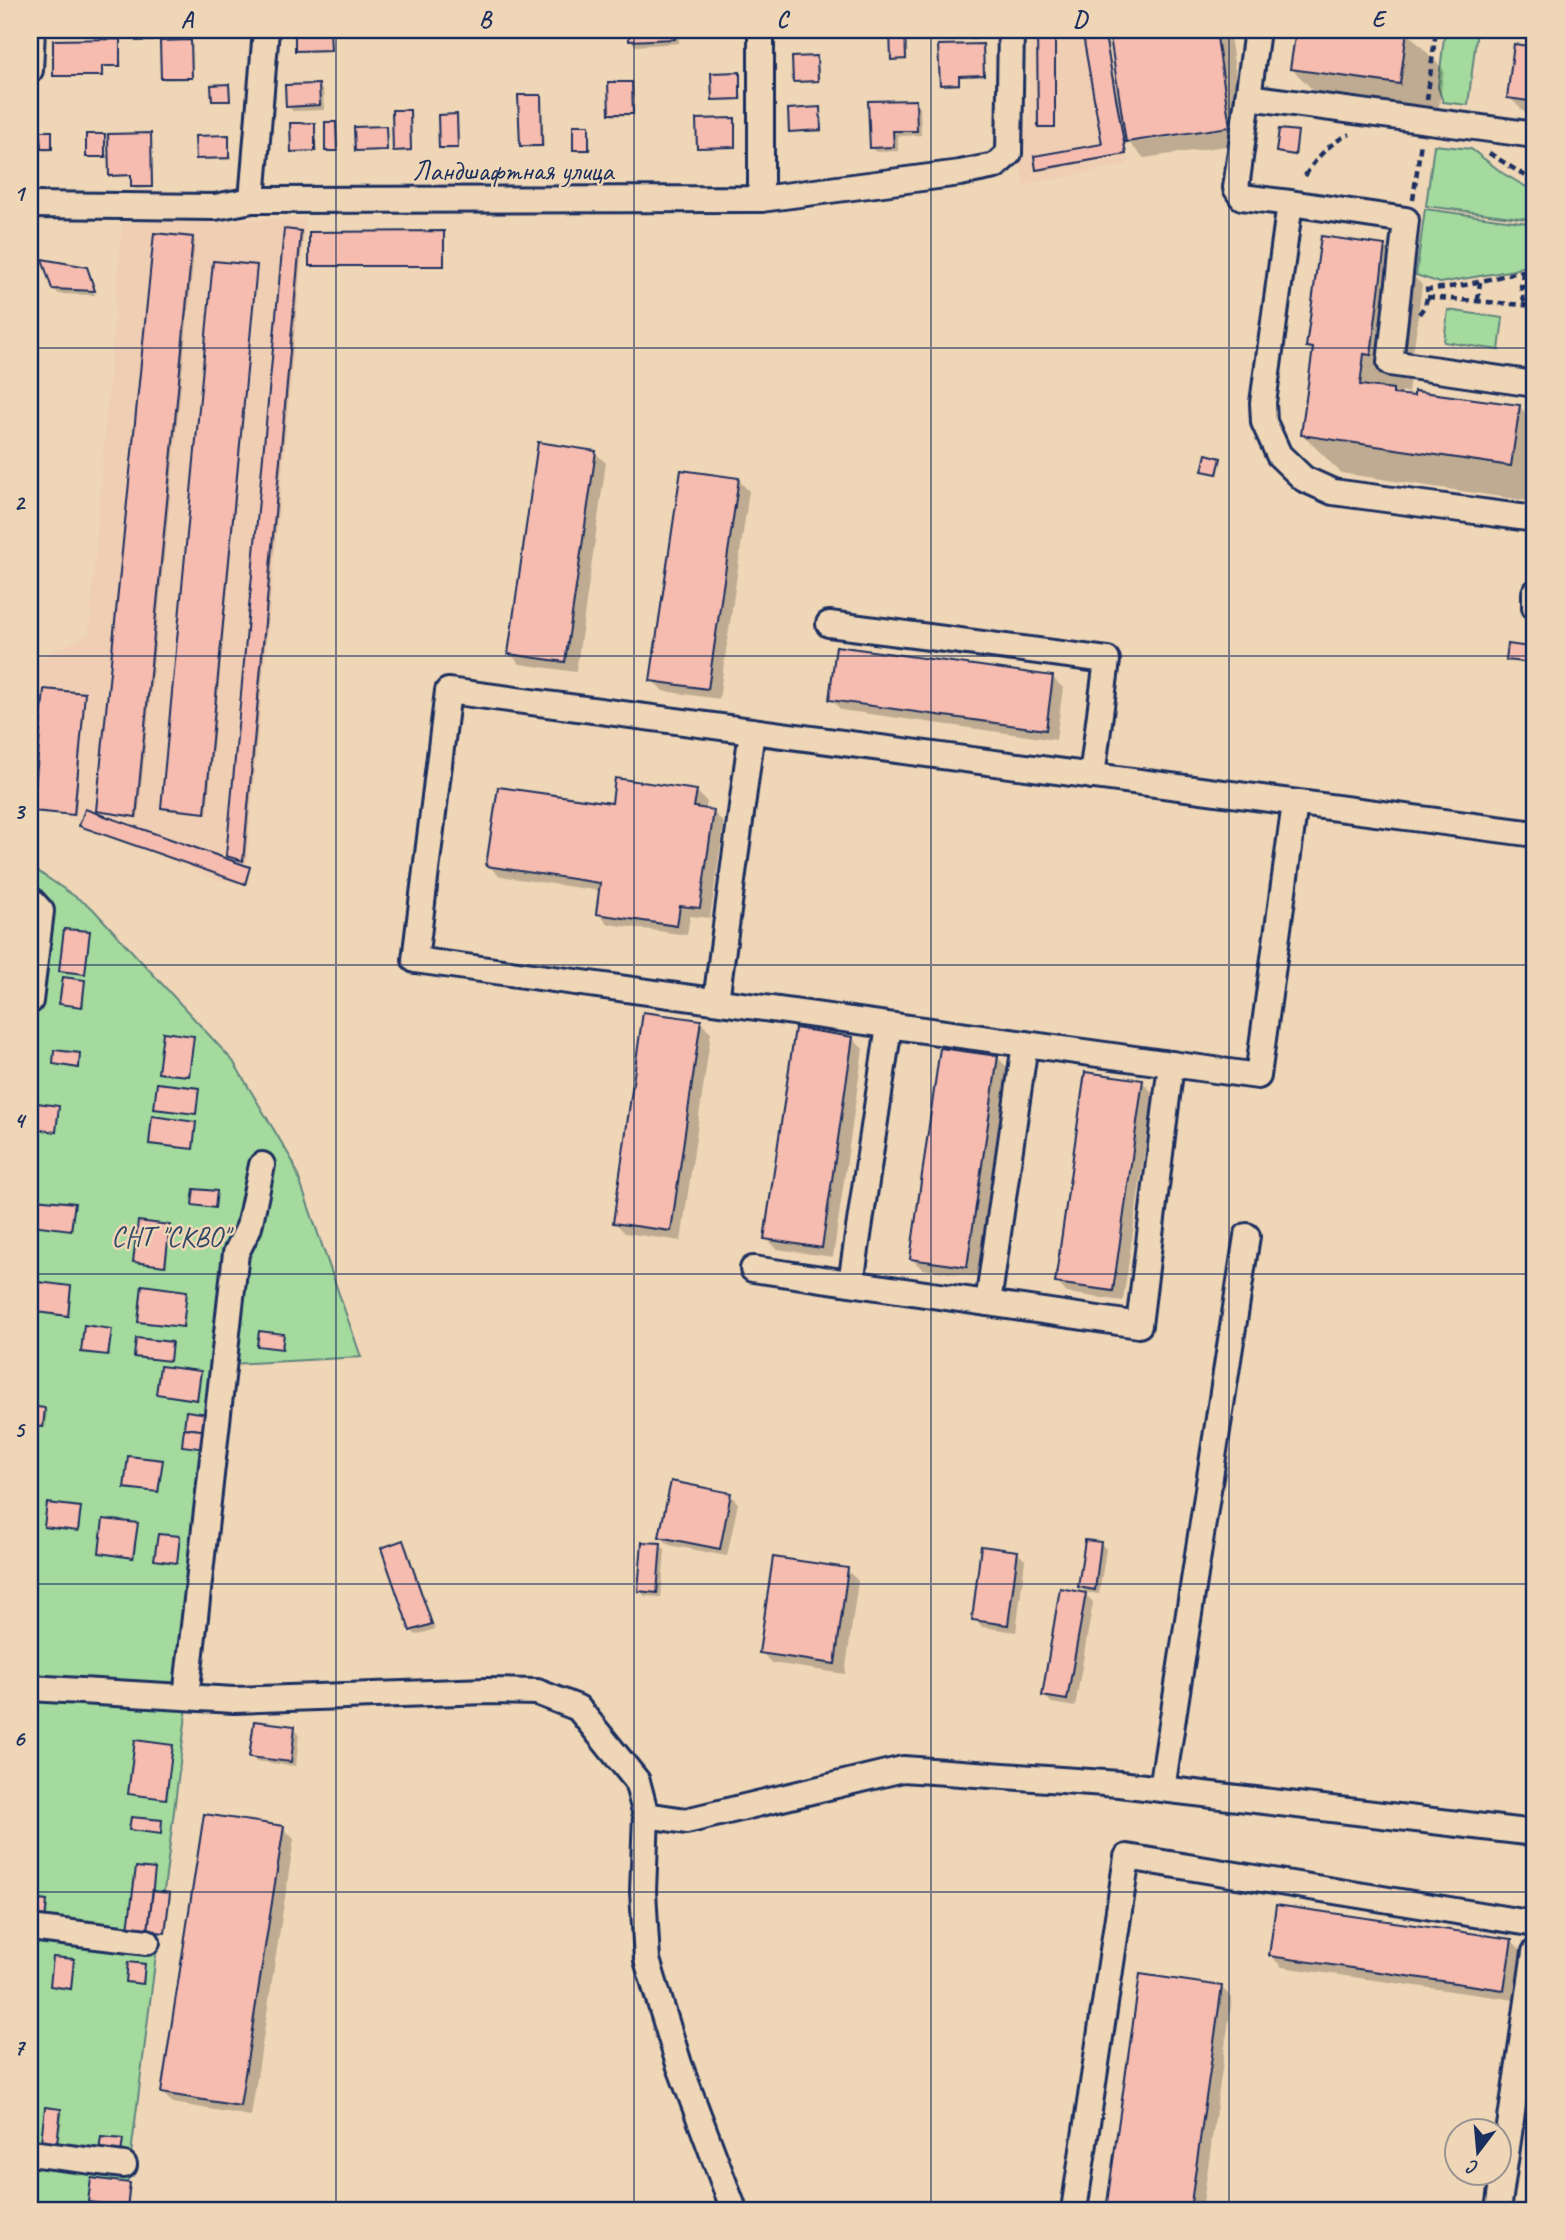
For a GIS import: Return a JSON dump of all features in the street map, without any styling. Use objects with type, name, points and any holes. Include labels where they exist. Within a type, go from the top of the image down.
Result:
[{"type":"street","points":[[30,70],[32,30]]},
{"type":"street","points":[[252,200],[266,30]]},
{"type":"street","points":[[761,30],[761,199]]},
{"type":"street","name":"Ландшафтная улица","points":[[30,205],[215,207],[252,200],[761,199],[995,166],[1009,153],[1012,131],[1011,30]]},
{"type":"street","points":[[1257,30],[1238,194],[1406,220],[1390,363],[1535,384]]},
{"type":"street","points":[[1248,97],[1535,135]]},
{"type":"street","points":[[1290,203],[1263,403],[1264,422],[1279,456],[1304,479],[1333,492],[1532,519]]},
{"type":"street","points":[[1535,593],[1535,607]]},
{"type":"street","points":[[828,624],[1107,660],[1092,776]]},
{"type":"street","points":[[1294,803],[1258,1076],[415,960],[448,691],[1535,834]]},
{"type":"street","points":[[716,1001],[752,731]]},
{"type":"street","points":[[30,1001],[36,905]]},
{"type":"street","points":[[851,1283],[889,1026]]},
{"type":"street","points":[[988,1303],[1025,1044]]},
{"type":"street","points":[[753,1269],[1139,1325],[1171,1064]]},
{"type":"street","points":[[186,1697],[236,1253],[249,1227],[262,1165]]},
{"type":"street","points":[[1162,1789],[1247,1236]]},
{"type":"street","points":[[30,1688],[234,1700],[487,1691],[537,1692],[579,1708],[637,1781],[646,1815],[643,1891],[648,1961],[679,2064],[734,2210]]},
{"type":"street","points":[[646,1815],[686,1821],[903,1769],[1162,1789],[1535,1833]]},
{"type":"street","points":[[1074,2210],[1127,1857],[1535,1924]]},
{"type":"street","points":[[30,1928],[147,1942]]},
{"type":"street","points":[[1498,2210],[1535,1952]]},
{"type":"street","points":[[30,2153],[124,2165]]},
{"type":"path","points":[[1426,108],[1436,30]]},
{"type":"path","points":[[1305,176],[1316,158],[1330,145],[1357,131]]},
{"type":"path","points":[[1406,220],[1412,213],[1422,135]]},
{"type":"path","points":[[1482,148],[1535,182]]},
{"type":"path","points":[[1425,290],[1480,282],[1535,268]]},
{"type":"path","points":[[1523,272],[1521,287],[1525,305]]},
{"type":"path","points":[[1478,300],[1480,282]]},
{"type":"path","points":[[1521,287],[1535,287]]},
{"type":"path","points":[[1427,297],[1535,306]]},
{"type":"path","points":[[1532,519],[1535,462]]},
{"type":"shaded area","points":[[1029,30],[1107,30],[1129,164],[1024,185],[1016,143],[1029,122]]},
{"type":"shaded area","points":[[306,218],[245,885],[217,880],[30,801],[30,663],[89,634],[122,223]]},
{"type":"green space","points":[[1445,30],[1477,30],[1468,105],[1443,102],[1438,87]]},
{"type":"green space","points":[[1434,145],[1471,149],[1504,174],[1535,192],[1535,220],[1426,206]]},
{"type":"green space","points":[[1425,209],[1535,224],[1535,262],[1514,270],[1440,283],[1416,275]]},
{"type":"green space","points":[[1448,310],[1503,318],[1499,350],[1444,342]]},
{"type":"green space","name":"СНТ \"СКВО\"","points":[[30,866],[92,908],[233,1061],[293,1162],[361,1357],[230,1364],[124,2210],[30,2210]]},
{"type":"building","points":[[136,30],[152,30],[152,40],[136,41]]},
{"type":"building","points":[[295,30],[330,30],[331,50],[295,51]]},
{"type":"building","points":[[629,30],[675,30],[675,39],[629,41]]},
{"type":"building","points":[[787,30],[820,30],[820,34],[787,36]]},
{"type":"building","points":[[890,30],[905,30],[906,59],[891,60]]},
{"type":"building","points":[[956,30],[985,30],[985,37],[957,38]]},
{"type":"building","points":[[1037,30],[1055,30],[1055,127],[1038,127]]},
{"type":"building","points":[[1082,30],[1104,30],[1126,154],[1036,170],[1034,156],[1102,144]]},
{"type":"building","points":[[1109,30],[1216,30],[1230,127],[1126,142]]},
{"type":"building","points":[[1296,30],[1407,30],[1400,84],[1290,69]]},
{"type":"building","points":[[120,39],[120,66],[102,66],[102,76],[53,76],[53,40]]},
{"type":"building","points":[[191,40],[192,78],[161,78],[160,41]]},
{"type":"building","points":[[983,44],[984,75],[959,76],[959,84],[940,85],[938,45]]},
{"type":"building","points":[[1514,44],[1535,47],[1535,102],[1507,98]]},
{"type":"building","points":[[817,56],[818,81],[793,82],[792,57]]},
{"type":"building","points":[[740,72],[740,99],[712,100],[711,73]]},
{"type":"building","points":[[608,82],[632,82],[633,114],[609,114]]},
{"type":"building","points":[[229,84],[230,101],[212,101],[211,85]]},
{"type":"building","points":[[319,84],[320,105],[286,107],[285,85]]},
{"type":"building","points":[[518,95],[541,95],[542,146],[520,146]]},
{"type":"building","points":[[916,100],[917,131],[893,131],[894,147],[870,148],[868,101]]},
{"type":"building","points":[[820,107],[821,130],[789,132],[788,109]]},
{"type":"building","points":[[392,110],[410,110],[411,150],[393,151]]},
{"type":"building","points":[[457,114],[458,148],[439,148],[438,115]]},
{"type":"building","points":[[735,118],[735,147],[697,148],[696,119]]},
{"type":"building","points":[[325,122],[336,122],[337,151],[325,151]]},
{"type":"building","points":[[290,123],[315,123],[315,151],[291,152]]},
{"type":"building","points":[[573,125],[589,125],[589,150],[573,150]]},
{"type":"building","points":[[386,126],[387,150],[355,151],[354,127]]},
{"type":"building","points":[[1279,129],[1298,131],[1295,155],[1276,152]]},
{"type":"building","points":[[40,131],[52,131],[52,149],[41,149]]},
{"type":"building","points":[[151,133],[152,187],[131,187],[131,175],[109,176],[108,134]]},
{"type":"building","points":[[86,134],[105,134],[105,157],[86,157]]},
{"type":"building","points":[[229,135],[229,158],[196,159],[195,136]]},
{"type":"building","points":[[284,229],[301,231],[243,861],[226,856]]},
{"type":"building","points":[[444,231],[444,266],[309,266],[309,232]]},
{"type":"building","points":[[154,233],[193,237],[136,817],[96,811]]},
{"type":"building","points":[[1321,236],[1385,245],[1371,355],[1364,354],[1360,385],[1393,389],[1393,394],[1414,396],[1414,391],[1520,405],[1511,466],[1301,435],[1313,348],[1306,347]]},
{"type":"building","points":[[42,259],[87,267],[95,291],[52,289]]},
{"type":"building","points":[[213,261],[257,265],[205,813],[161,808]]},
{"type":"building","points":[[538,442],[596,451],[565,662],[508,654]]},
{"type":"building","points":[[1206,454],[1221,458],[1217,474],[1202,471]]},
{"type":"building","points":[[681,470],[739,478],[708,689],[650,681]]},
{"type":"building","points":[[1508,644],[1535,648],[1534,663],[1506,660]]},
{"type":"building","points":[[836,646],[1053,676],[1046,730],[829,700]]},
{"type":"building","points":[[44,689],[85,693],[74,815],[33,811]]},
{"type":"building","points":[[615,778],[697,790],[694,807],[714,810],[700,908],[680,906],[677,926],[596,914],[600,883],[486,866],[498,787],[612,803]]},
{"type":"building","points":[[85,809],[250,867],[245,884],[79,826]]},
{"type":"building","points":[[64,929],[90,931],[85,974],[59,971]]},
{"type":"building","points":[[63,977],[85,980],[82,1007],[59,1004]]},
{"type":"building","points":[[643,1012],[701,1020],[671,1231],[613,1223]]},
{"type":"building","points":[[795,1028],[853,1037],[822,1248],[764,1239]]},
{"type":"building","points":[[163,1032],[194,1036],[189,1076],[158,1073]]},
{"type":"building","points":[[940,1048],[998,1056],[967,1267],[910,1259]]},
{"type":"building","points":[[54,1050],[80,1053],[79,1068],[53,1064]]},
{"type":"building","points":[[1085,1072],[1143,1080],[1113,1291],[1055,1283]]},
{"type":"building","points":[[157,1083],[199,1088],[196,1114],[154,1109]]},
{"type":"building","points":[[37,1103],[59,1106],[56,1132],[34,1129]]},
{"type":"building","points":[[152,1116],[196,1122],[193,1149],[149,1144]]},
{"type":"building","points":[[194,1189],[217,1191],[215,1208],[192,1205]]},
{"type":"building","points":[[34,1199],[75,1203],[71,1230],[31,1225]]},
{"type":"building","points":[[138,1221],[170,1225],[165,1266],[133,1262]]},
{"type":"building","points":[[30,1281],[71,1286],[68,1316],[30,1311]]},
{"type":"building","points":[[142,1285],[187,1291],[183,1327],[138,1322]]},
{"type":"building","points":[[84,1325],[112,1329],[108,1355],[81,1352]]},
{"type":"building","points":[[259,1331],[284,1334],[282,1349],[257,1346]]},
{"type":"building","points":[[136,1338],[172,1342],[170,1361],[134,1357]]},
{"type":"building","points":[[160,1366],[201,1371],[197,1400],[156,1394]]},
{"type":"building","points":[[30,1406],[45,1408],[43,1427],[30,1426]]},
{"type":"building","points":[[186,1411],[209,1414],[208,1431],[184,1428]]},
{"type":"building","points":[[184,1428],[208,1431],[206,1449],[182,1446]]},
{"type":"building","points":[[128,1456],[163,1460],[158,1492],[124,1488]]},
{"type":"building","points":[[671,1481],[731,1493],[720,1549],[659,1537]]},
{"type":"building","points":[[47,1503],[81,1507],[78,1531],[44,1527]]},
{"type":"building","points":[[103,1519],[138,1523],[133,1558],[99,1553]]},
{"type":"building","points":[[158,1534],[180,1536],[177,1563],[154,1560]]},
{"type":"building","points":[[403,1540],[432,1624],[410,1631],[381,1548]]},
{"type":"building","points":[[1085,1540],[1101,1542],[1095,1590],[1078,1587]]},
{"type":"building","points":[[642,1542],[661,1543],[657,1593],[638,1591]]},
{"type":"building","points":[[981,1546],[1018,1551],[1008,1625],[972,1620]]},
{"type":"building","points":[[773,1557],[848,1568],[835,1664],[759,1653]]},
{"type":"building","points":[[1060,1588],[1086,1593],[1067,1700],[1042,1696]]},
{"type":"building","points":[[254,1721],[295,1726],[291,1762],[249,1757]]},
{"type":"building","points":[[135,1740],[173,1745],[166,1799],[128,1794]]},
{"type":"building","points":[[204,1814],[284,1826],[240,2106],[161,2093]]},
{"type":"building","points":[[131,1817],[162,1820],[161,1834],[129,1830]]},
{"type":"building","points":[[136,1867],[155,1869],[148,1931],[128,1929]]},
{"type":"building","points":[[153,1891],[170,1893],[165,1933],[148,1931]]},
{"type":"building","points":[[30,1899],[47,1901],[45,1919],[30,1917]]},
{"type":"building","points":[[1276,1905],[1512,1939],[1504,1990],[1269,1956]]},
{"type":"building","points":[[53,1957],[74,1959],[71,1989],[50,1986]]},
{"type":"building","points":[[128,1962],[145,1964],[143,1984],[126,1982]]},
{"type":"building","points":[[1140,1974],[1222,1986],[1190,2210],[1106,2210]]},
{"type":"building","points":[[45,2107],[61,2109],[56,2152],[40,2150]]},
{"type":"building","points":[[101,2137],[123,2139],[121,2154],[99,2151]]},
{"type":"building","points":[[91,2178],[130,2183],[127,2207],[88,2202]]}]
